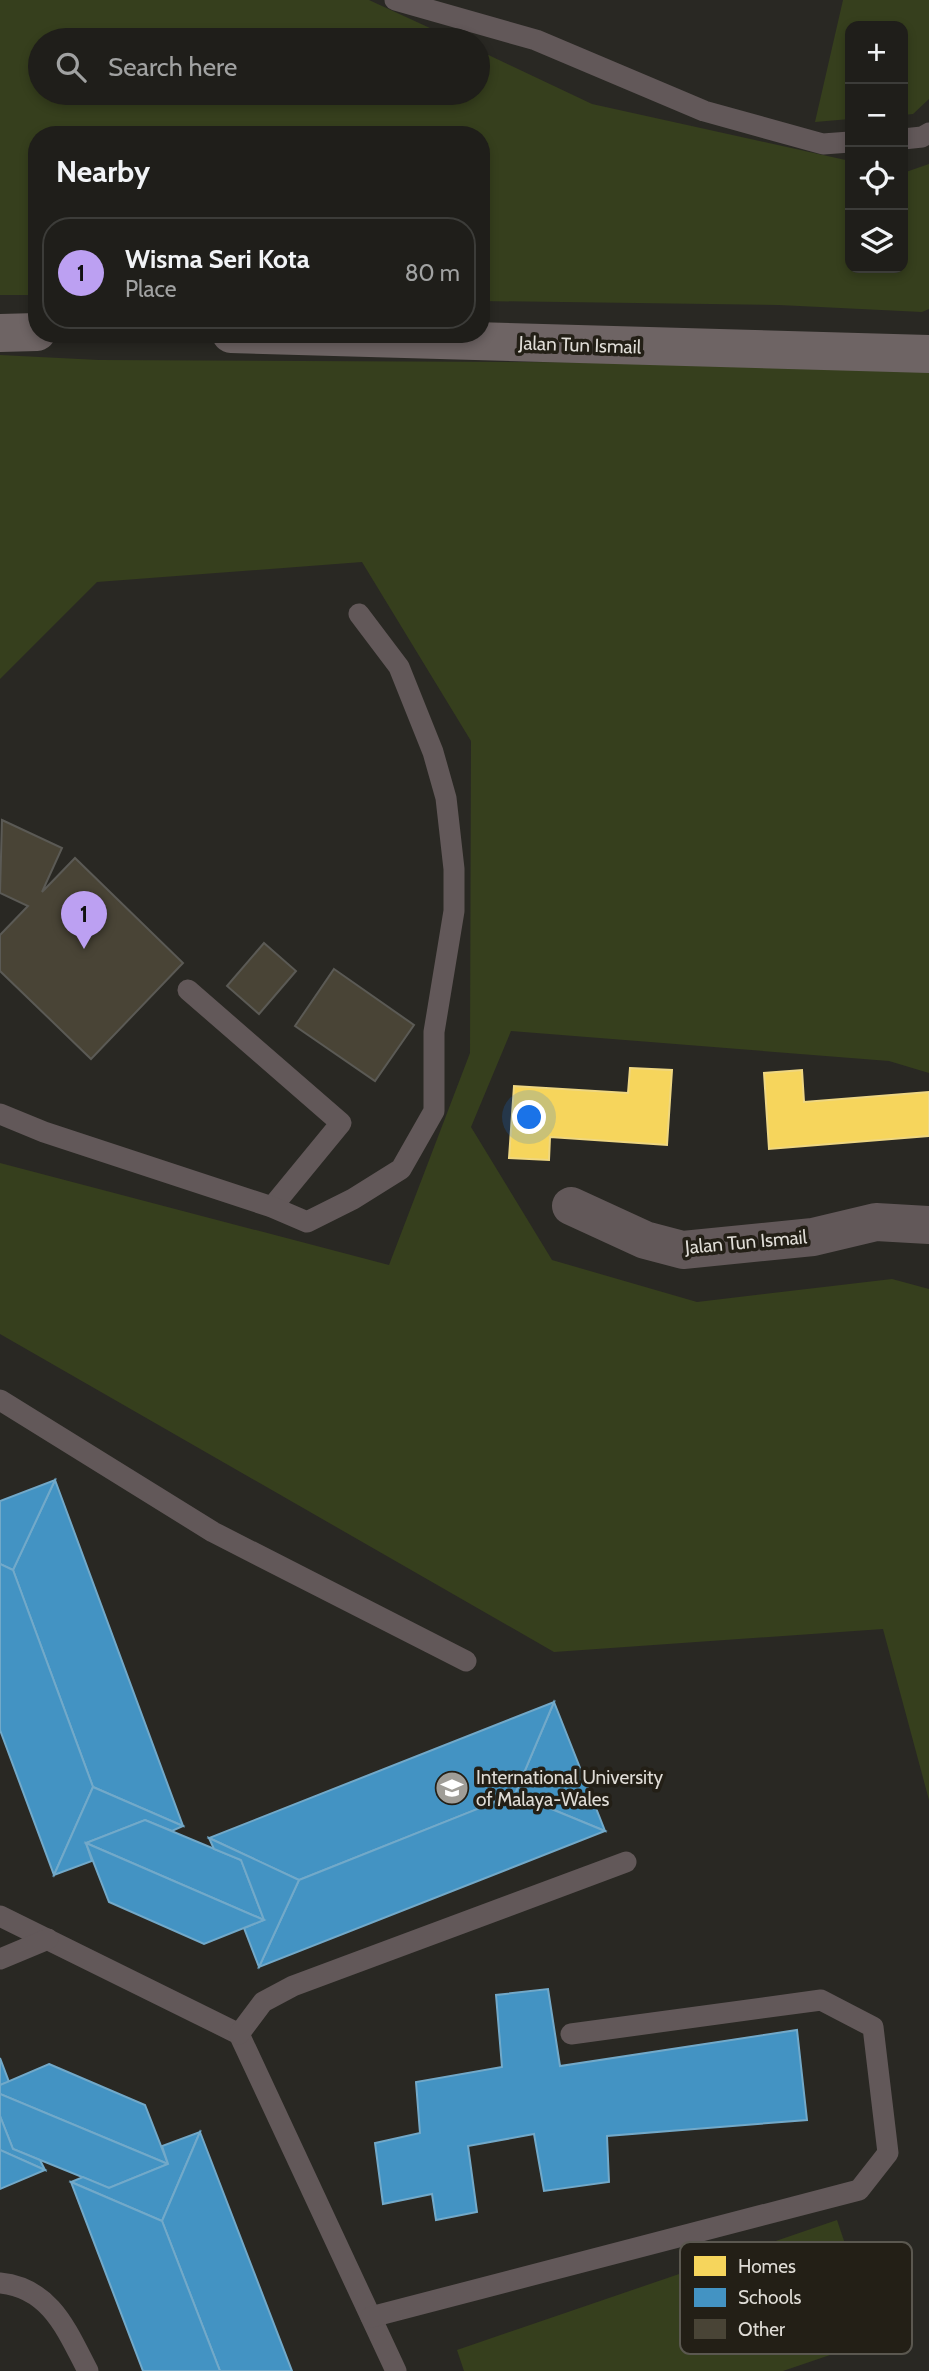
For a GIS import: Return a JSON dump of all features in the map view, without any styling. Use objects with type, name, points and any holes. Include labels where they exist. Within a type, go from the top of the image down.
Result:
[{"type":"street","points":[[0,333],[28,332]]},
{"type":"street","name":"Jalan Tun Ismail","points":[[490,341],[929,354]]},
{"type":"street","name":"Jalan Tun Ismail","points":[[570,1206],[645,1241],[683,1250],[813,1237],[876,1222],[929,1225]]},
{"type":"lane","points":[[395,0],[536,40],[704,111],[823,144],[845,142]]},
{"type":"lane","points":[[908,138],[922,137],[929,133]]},
{"type":"lane","points":[[0,1114],[44,1132],[272,1207],[307,1222],[353,1199],[401,1169],[434,1111],[434,1032],[454,911],[454,869],[446,798],[433,752],[399,667],[359,614]]},
{"type":"lane","points":[[188,990],[341,1123],[272,1207]]},
{"type":"lane","points":[[0,1400],[213,1532],[466,1661]]},
{"type":"lane","points":[[239,2034],[263,2002],[293,1986],[626,1862]]},
{"type":"lane","points":[[0,1916],[239,2034],[396,2371]]},
{"type":"lane","points":[[0,1959],[48,1940]]},
{"type":"lane","points":[[371,2317],[859,2190],[888,2153],[873,2028],[821,2000],[571,2034]]},
{"type":"lane","points":[[0,2283],[18,2285],[55,2310],[88,2371]]},
{"type":"green space","points":[[0,0],[369,0],[430,28],[28,28],[28,105],[490,105],[490,56],[592,104],[845,160],[845,273],[908,273],[908,171],[929,164],[929,309],[922,312],[779,305],[490,301],[490,126],[28,126],[28,295],[0,295]]},
{"type":"green space","points":[[843,0],[929,0],[929,99],[913,114],[908,114],[908,21],[845,21],[845,119],[815,122]]},
{"type":"green space","points":[[0,355],[99,360],[929,364],[929,1073],[889,1061],[511,1031],[471,1127],[552,1260],[697,1302],[892,1279],[929,1289],[929,1800],[883,1629],[554,1652],[0,1334],[0,1163],[389,1265],[470,1053],[471,741],[362,562],[97,582],[0,679]]},
{"type":"green space","points":[[837,2220],[844,2242],[773,2242]]},
{"type":"green space","points":[[680,2274],[680,2354],[833,2354],[783,2371],[464,2371],[457,2350]]},
{"type":"building: Homes","points":[[630,1068],[672,1070],[667,1145],[550,1137],[549,1160],[509,1158],[514,1086],[628,1093]]},
{"type":"building: Homes","points":[[802,1070],[804,1102],[929,1092],[929,1136],[769,1149],[764,1073]]},
{"type":"building: Schools","points":[[55,1480],[183,1826],[93,1787],[13,1570]]},
{"type":"building: Schools","points":[[55,1480],[13,1570],[0,1564],[0,1501]]},
{"type":"building: Schools","points":[[0,1564],[13,1570],[93,1787],[54,1875],[0,1730]]},
{"type":"building: Schools","points":[[554,1702],[605,1831],[515,1794]]},
{"type":"building: Schools","points":[[554,1702],[515,1794],[299,1880],[209,1838]]},
{"type":"building: Schools","points":[[93,1787],[183,1826],[172,1831],[145,1820],[86,1843],[92,1861],[54,1875]]},
{"type":"building: Schools","points":[[515,1794],[605,1831],[259,1967],[299,1880]]},
{"type":"building: Schools","points":[[145,1820],[241,1860],[264,1920],[86,1843]]},
{"type":"building: Schools","points":[[209,1838],[299,1880],[259,1967],[244,1928],[264,1920],[241,1860],[214,1849]]},
{"type":"building: Schools","points":[[86,1843],[264,1920],[204,1944],[109,1902]]},
{"type":"building: Schools","points":[[548,1989],[560,2066],[797,2030],[807,2120],[607,2136],[609,2182],[544,2191],[534,2134],[468,2146],[477,2212],[436,2220],[432,2194],[383,2204],[375,2143],[420,2133],[416,2082],[502,2067],[496,1995]]},
{"type":"building: Schools","points":[[0,2058],[9,2082],[0,2085]]},
{"type":"building: Schools","points":[[49,2064],[145,2105],[168,2164],[0,2094],[0,2085]]},
{"type":"building: Schools","points":[[0,2094],[168,2164],[109,2188],[13,2149],[0,2116]]},
{"type":"building: Schools","points":[[0,2116],[13,2149],[40,2160],[45,2170],[0,2150]]},
{"type":"building: Schools","points":[[200,2132],[162,2221],[71,2182],[83,2177],[109,2188],[168,2164],[162,2146]]},
{"type":"building: Schools","points":[[200,2132],[292,2371],[220,2371],[162,2221]]},
{"type":"building: Schools","points":[[0,2150],[45,2170],[0,2189]]},
{"type":"building: Schools","points":[[71,2182],[162,2221],[220,2371],[143,2371]]},
{"type":"building: Other","points":[[2,820],[62,848],[42,892],[75,858],[183,963],[91,1059],[0,971],[0,935],[28,906],[0,893]]},
{"type":"building: Other","points":[[264,943],[296,971],[259,1014],[227,986]]},
{"type":"building: Other","points":[[334,969],[414,1025],[375,1081],[295,1026]]},
{"type":"place","name":"Wisma Seri Kota","points":[[84,949]]},
{"type":"place","name":"International University of Malaya-Wales","points":[[452,1788]]}]
